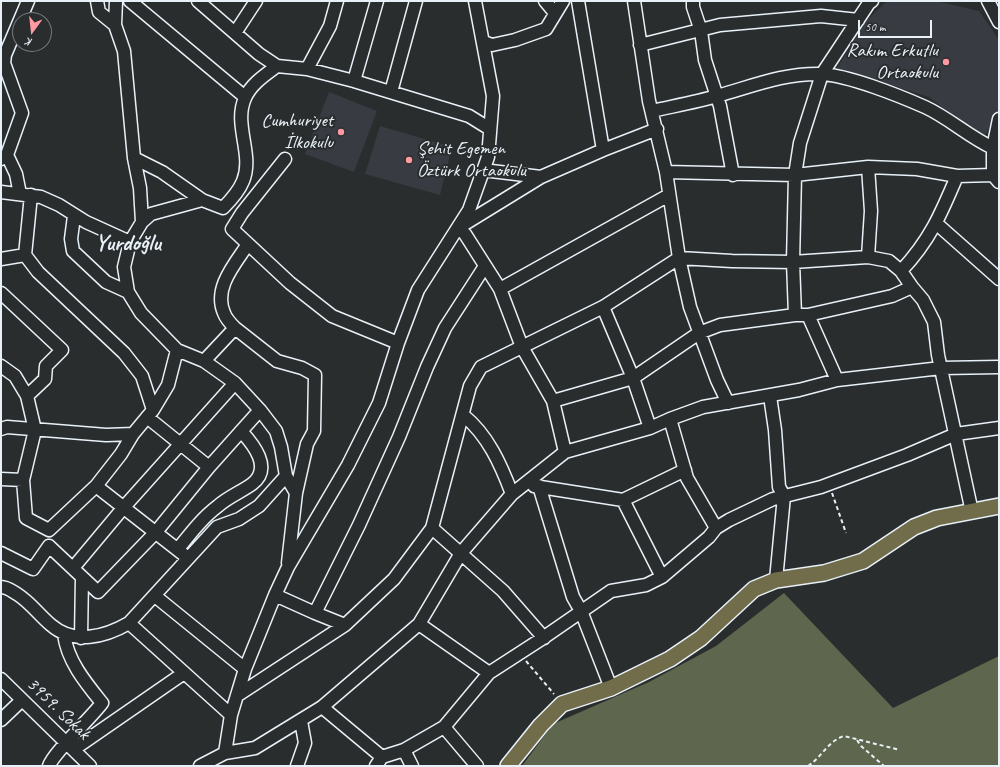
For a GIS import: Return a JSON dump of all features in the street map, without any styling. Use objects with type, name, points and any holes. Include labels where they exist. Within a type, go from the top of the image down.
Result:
[{"type":"main road","points":[[508,766],[541,726],[562,704],[611,688],[670,659],[700,638],[754,589],[776,580],[824,573],[863,561],[914,528],[937,518],[999,506]]},
{"type":"street","points":[[28,1],[5,54],[4,63],[22,113],[4,157],[16,174],[25,195],[25,255],[38,272],[124,353],[142,376],[150,414],[209,467]]},
{"type":"street","points":[[97,1],[99,12],[115,26]]},
{"type":"street","points":[[116,1],[115,26],[124,51],[134,158],[140,188],[142,222]]},
{"type":"street","points":[[130,1],[245,97]]},
{"type":"street","points":[[198,1],[259,54],[278,66],[307,69],[354,81],[469,116],[490,129]]},
{"type":"street","points":[[235,33],[256,1]]},
{"type":"street","points":[[307,69],[330,26],[338,1]]},
{"type":"street","points":[[354,81],[377,1]]},
{"type":"street","points":[[390,92],[416,1]]},
{"type":"street","points":[[225,753],[231,715],[245,669],[288,567],[348,465],[379,403],[398,343],[418,290],[469,210],[488,157],[493,96],[484,42],[475,1]]},
{"type":"street","points":[[545,1],[555,13]]},
{"type":"street","points":[[484,42],[492,45],[516,40],[546,29],[563,1]]},
{"type":"street","points":[[578,1],[603,150]]},
{"type":"street","points":[[634,1],[652,111],[666,172],[679,258],[690,307],[717,380],[728,403]]},
{"type":"street","points":[[693,1],[693,8],[701,31],[705,60],[720,106],[733,175]]},
{"type":"street","points":[[988,1],[999,22]]},
{"type":"street","points":[[795,315],[793,262],[795,175],[802,136],[822,74],[870,2]]},
{"type":"street","points":[[640,45],[666,37],[701,31],[720,25],[821,16],[858,20]]},
{"type":"street","points":[[134,158],[162,172],[202,200],[223,208],[233,198],[243,180],[246,162],[240,110],[245,97],[254,84],[278,66]]},
{"type":"street","points":[[652,111],[716,96],[784,76],[822,74],[844,78],[892,93],[927,108],[977,140],[993,148]]},
{"type":"street","points":[[666,172],[733,175],[795,175],[868,167],[917,169],[957,176],[996,178],[993,148],[999,120]]},
{"type":"street","points":[[458,228],[541,177],[603,150],[657,130]]},
{"type":"street","points":[[285,159],[242,213],[232,229],[290,283],[332,316],[365,332],[398,343]]},
{"type":"street","points":[[868,167],[871,211],[868,257]]},
{"type":"street","points":[[483,170],[541,177]]},
{"type":"street","points":[[901,271],[916,255],[937,224],[957,176]]},
{"type":"street","points":[[1,192],[41,197],[59,205],[74,216],[130,242]]},
{"type":"street","points":[[500,289],[669,195]]},
{"type":"street","points":[[202,200],[151,214],[142,222],[130,242],[124,267],[128,292],[141,313],[177,350],[204,361],[235,383],[260,410],[276,431],[282,447],[286,476],[296,493]]},
{"type":"street","points":[[74,216],[71,239],[73,251],[106,282],[128,292]]},
{"type":"street","points":[[937,224],[999,279]]},
{"type":"street","points":[[458,228],[465,234],[500,289],[522,347],[552,401],[565,452]]},
{"type":"street","points":[[248,244],[226,277],[220,297],[224,314],[235,328],[277,361],[302,368],[314,375],[314,431],[307,444],[296,493],[288,567]]},
{"type":"street","points":[[1,259],[25,255]]},
{"type":"street","points":[[238,695],[346,625],[394,580],[432,528],[470,386],[481,367],[603,307],[679,258],[793,262],[868,257],[889,261],[901,271],[912,288],[923,300],[934,322],[935,340],[972,512]]},
{"type":"street","points":[[315,614],[360,524],[445,328],[485,266]]},
{"type":"street","points":[[552,401],[633,378],[699,333],[720,325],[795,315],[808,316],[892,296],[912,288]]},
{"type":"street","points":[[1,293],[62,350],[46,366],[45,379],[27,396]]},
{"type":"street","points":[[603,307],[633,378],[650,428]]},
{"type":"street","points":[[808,316],[837,380]]},
{"type":"street","points":[[204,361],[235,328]]},
{"type":"street","points":[[1,553],[33,569],[50,546],[50,530],[96,486],[121,454],[133,434],[150,414],[168,385],[177,350]]},
{"type":"street","points":[[1,366],[15,376],[27,396],[35,430],[23,480],[26,518],[50,530]]},
{"type":"street","points":[[200,766],[225,753],[256,748],[322,708],[419,624],[461,553],[512,494],[565,452],[650,428],[670,418],[703,407],[770,396],[837,380],[941,368],[999,367]]},
{"type":"street","points":[[73,568],[124,507],[235,383]]},
{"type":"street","points":[[770,396],[775,430],[779,487],[784,496],[776,580]]},
{"type":"street","points":[[50,546],[98,592],[156,532],[209,467],[260,410]]},
{"type":"street","points":[[463,414],[475,424],[493,451],[503,468],[512,494]]},
{"type":"street","points":[[670,418],[685,470],[699,500],[716,528]]},
{"type":"street","points":[[1,429],[7,427],[106,435],[133,434]]},
{"type":"street","points":[[322,708],[379,761],[404,750],[444,728],[489,673],[544,638],[611,591],[646,585],[662,577],[710,537],[716,528],[773,499],[829,484],[907,455],[956,434],[999,428]]},
{"type":"street","points":[[178,549],[208,513],[223,501],[253,483],[260,472],[261,459],[254,445],[241,431]]},
{"type":"street","points":[[524,485],[539,486],[623,500],[685,470]]},
{"type":"street","points":[[1,587],[5,587],[27,600],[52,625],[64,634],[80,638],[114,632],[129,623],[217,527],[240,519],[259,506],[286,476]]},
{"type":"street","points":[[1,479],[23,480]]},
{"type":"street","points":[[96,486],[178,549],[188,559]]},
{"type":"street","points":[[539,486],[573,596],[581,611],[611,688]]},
{"type":"street","points":[[623,500],[662,577]]},
{"type":"street","points":[[432,528],[503,591],[544,638]]},
{"type":"street","points":[[80,638],[82,577]]},
{"type":"street","points":[[276,595],[315,614],[346,625]]},
{"type":"street","points":[[155,596],[245,669]]},
{"type":"street","points":[[129,623],[231,715]]},
{"type":"street","points":[[419,624],[489,673]]},
{"type":"street","points":[[64,634],[66,648],[85,682],[102,703],[70,746]]},
{"type":"street","points":[[49,766],[50,762],[70,746],[184,673]]},
{"type":"street","name":"3959. Sokak","points":[[1,679],[90,766]]},
{"type":"street","points":[[1,720],[22,700]]},
{"type":"street","points":[[297,766],[306,742],[301,721]]},
{"type":"street","points":[[444,728],[477,766]]},
{"type":"street","points":[[404,750],[412,766]]},
{"type":"path","points":[[829,484],[846,533]]},
{"type":"path","points":[[520,654],[562,704]]},
{"type":"path","points":[[808,766],[815,762],[838,738],[844,736],[900,750]]},
{"type":"path","points":[[858,740],[861,746],[884,766]]},
{"type":"shaded area","name":"Rakım Erkutlu Ortaokulu","points":[[887,1],[936,1],[979,11],[999,40],[999,111],[983,139],[929,97],[837,68],[866,21]]},
{"type":"shaded area","name":"Cumhuriyet İlkokulu","points":[[329,92],[377,111],[354,172],[305,154]]},
{"type":"shaded area","name":"Şehit Egemen Öztürk Ortaokulu","points":[[380,126],[452,147],[440,195],[365,174]]},
{"type":"green space","points":[[784,593],[893,708],[999,656],[999,766],[522,766],[553,724],[649,682],[716,646]]},
{"type":"place","name":"Rakım Erkutlu Ortaokulu","points":[[946,62]]},
{"type":"place","name":"Cumhuriyet İlkokulu","points":[[341,132]]},
{"type":"place","name":"Şehit Egemen Öztürk Ortaokulu","points":[[409,160]]},
{"type":"district","name":"Yurdoğlu","points":[[128,244]]}]
